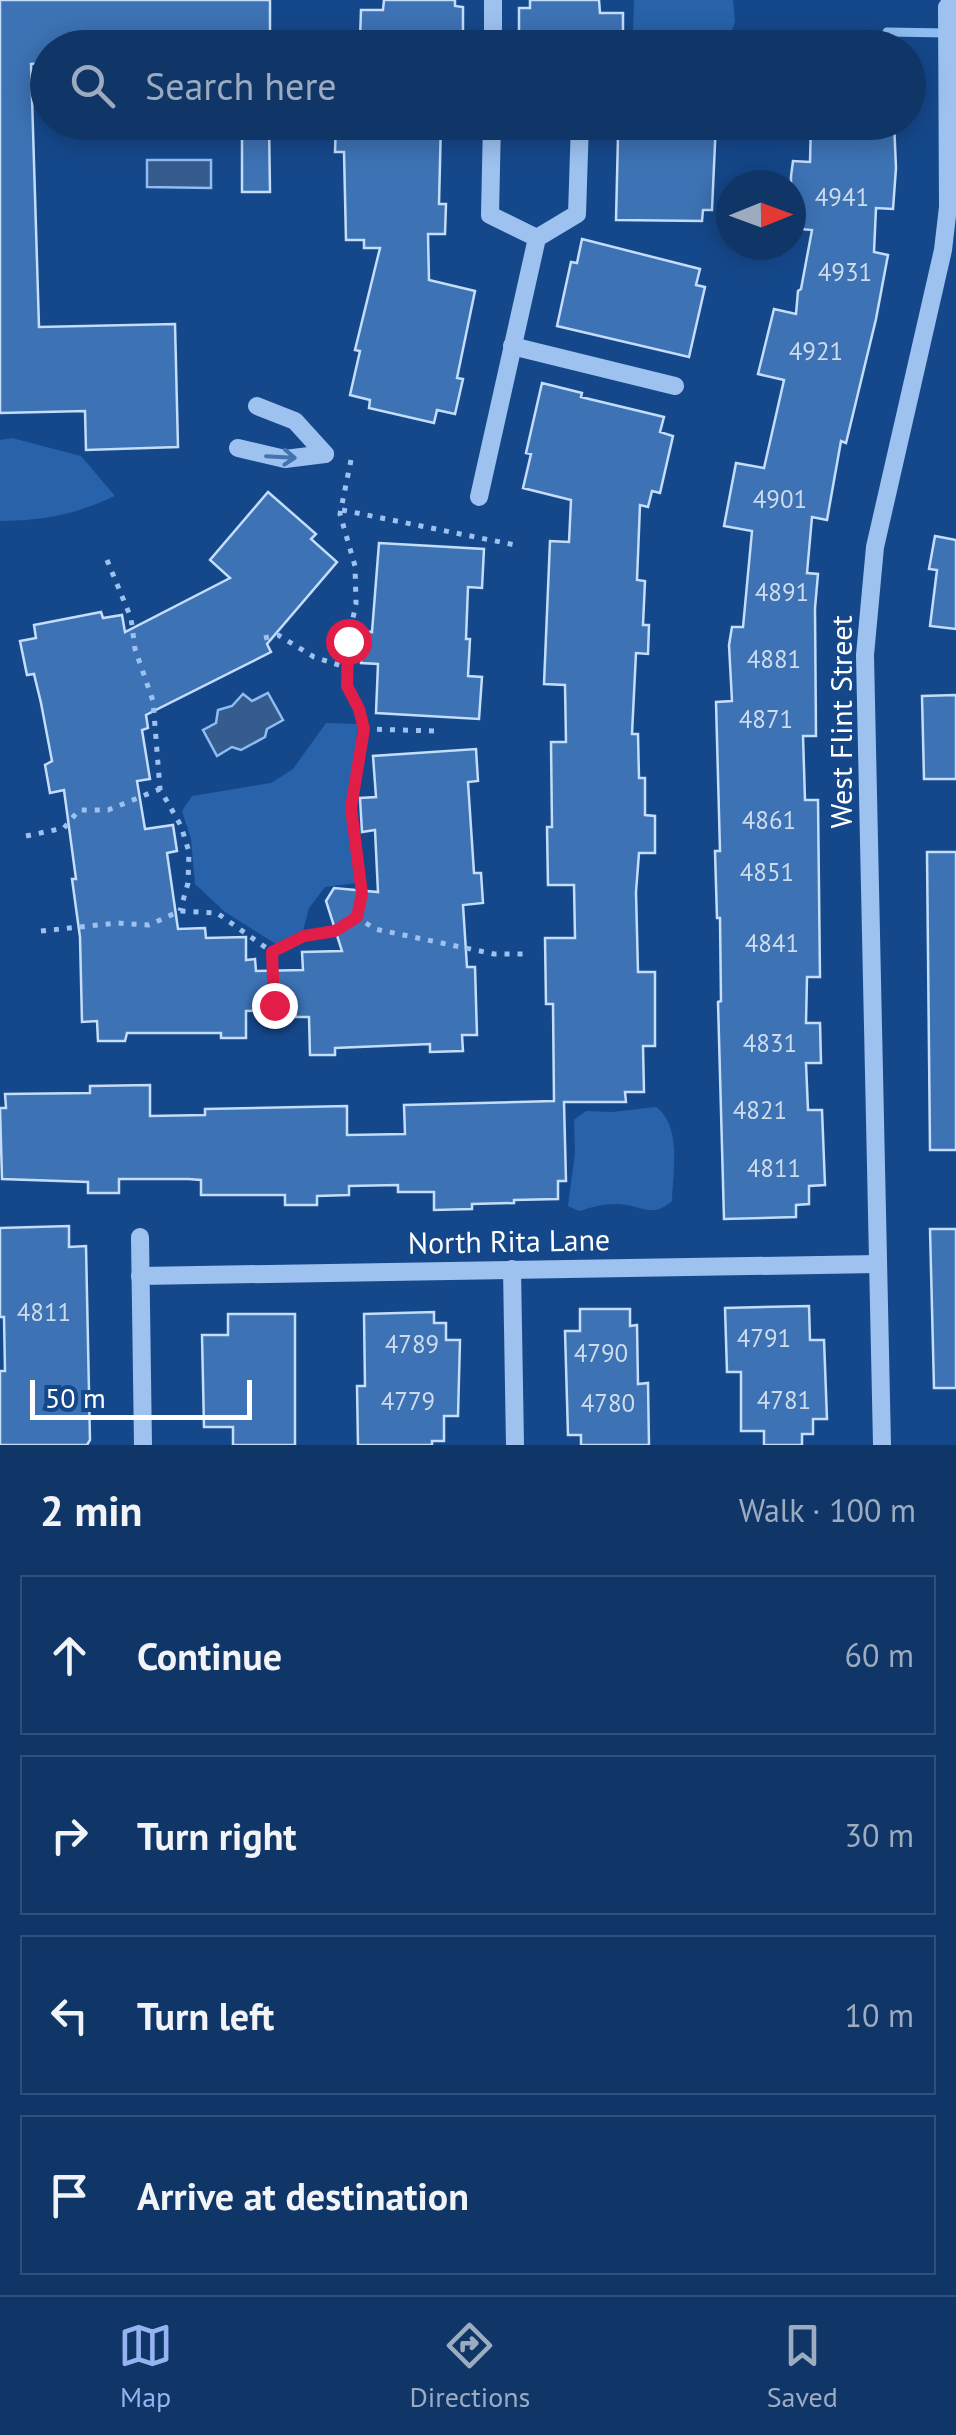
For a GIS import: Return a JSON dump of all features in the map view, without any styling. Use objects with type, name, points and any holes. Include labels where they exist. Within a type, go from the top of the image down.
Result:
[{"type":"street","points":[[494,0],[494,30]]},
{"type":"street","name":"West Flint Street","points":[[882,1445],[865,655],[875,547],[943,250],[948,207],[952,7]]},
{"type":"street","points":[[492,140],[490,215],[537,238]]},
{"type":"street","points":[[480,497],[537,238],[577,214],[579,140]]},
{"type":"street","points":[[512,346],[675,386]]},
{"type":"street","points":[[238,448],[285,459],[325,454],[295,420],[257,406]]},
{"type":"street","points":[[140,1237],[143,1445]]},
{"type":"street","name":"North Rita Lane","points":[[140,1276],[878,1264]]},
{"type":"street","points":[[512,1270],[515,1445]]},
{"type":"path","points":[[272,952],[304,936],[335,931],[357,917],[362,894],[351,808],[364,729],[347,686],[345,667],[356,604],[355,566],[340,510],[351,460]]},
{"type":"path","points":[[340,510],[520,546]]},
{"type":"path","points":[[107,560],[131,618],[135,648],[154,702],[160,789],[181,826],[189,852],[188,883],[180,911]]},
{"type":"path","points":[[264,638],[278,635],[314,656],[345,667]]},
{"type":"path","points":[[364,729],[436,730]]},
{"type":"path","points":[[26,836],[64,828],[79,810],[108,810],[160,789]]},
{"type":"path","points":[[41,932],[117,923],[149,926],[180,911],[218,913],[272,952]]},
{"type":"path","points":[[357,917],[375,929],[494,954],[524,954]]},
{"type":"path","points":[[272,952],[274,1005]]},
{"type":"shaded area","points":[[634,0],[733,0],[732,30],[633,30]]},
{"type":"shaded area","points":[[147,160],[211,160],[211,188],[147,187]]},
{"type":"shaded area","points":[[12,438],[81,456],[115,496],[59,515],[0,521],[0,440]]},
{"type":"shaded area","points":[[268,693],[283,720],[267,729],[265,737],[241,750],[232,747],[217,756],[203,730],[216,723],[218,710],[232,706],[243,694],[252,701]]},
{"type":"shaded area","points":[[326,723],[358,724],[348,817],[356,883],[325,887],[309,908],[302,935],[276,944],[225,912],[195,884],[191,839],[182,811],[192,796],[271,783],[293,769]]},
{"type":"shaded area","points":[[656,1107],[664,1115],[673,1137],[672,1201],[656,1210],[615,1204],[579,1211],[568,1206],[575,1153],[574,1120],[586,1111]]},
{"type":"building","points":[[0,0],[270,0],[270,30],[30,30],[30,140],[33,140],[39,327],[175,324],[178,447],[86,450],[85,411],[0,413]]},
{"type":"building","points":[[384,0],[455,0],[455,6],[463,7],[463,30],[360,30],[361,10],[383,10]]},
{"type":"building","points":[[530,0],[599,0],[600,13],[623,13],[623,30],[519,30],[519,8],[530,8]]},
{"type":"building","points":[[242,140],[269,140],[270,192],[242,192]]},
{"type":"building","points":[[335,140],[441,140],[439,204],[446,204],[445,234],[428,234],[429,280],[475,291],[457,378],[463,379],[455,414],[437,410],[434,423],[369,408],[370,400],[350,395],[360,351],[355,350],[380,248],[364,248],[364,240],[346,240],[344,152],[335,152]]},
{"type":"building","points":[[618,140],[715,140],[712,210],[703,210],[702,221],[616,220]]},
{"type":"building","points":[[811,140],[895,140],[893,209],[876,208],[874,252],[888,255],[876,319],[846,443],[841,441],[827,520],[812,517],[807,573],[818,574],[816,736],[803,736],[805,800],[818,800],[820,977],[807,977],[806,1023],[820,1023],[821,1063],[806,1063],[808,1110],[822,1110],[825,1185],[809,1186],[809,1204],[796,1205],[796,1217],[724,1219],[718,1002],[720,918],[715,851],[720,851],[716,702],[732,701],[729,645],[732,627],[743,627],[752,531],[724,526],[736,463],[764,468],[784,380],[758,374],[774,309],[796,314],[812,230],[806,229],[806,170],[792,170],[793,161],[810,162]]},
{"type":"building","points":[[582,239],[700,269],[696,285],[705,287],[689,357],[557,326],[571,262],[577,263]]},
{"type":"building","points":[[542,383],[582,393],[581,397],[664,417],[660,432],[673,436],[660,493],[652,491],[648,507],[640,505],[637,580],[645,581],[643,625],[649,625],[648,654],[636,653],[632,734],[638,734],[639,778],[645,778],[645,815],[655,816],[655,853],[639,853],[636,892],[638,972],[655,972],[655,1046],[643,1046],[644,1092],[625,1092],[626,1102],[564,1102],[566,1181],[558,1181],[558,1199],[434,1210],[434,1192],[398,1192],[398,1185],[349,1186],[349,1195],[317,1196],[317,1205],[285,1205],[285,1195],[201,1195],[201,1180],[119,1179],[119,1193],[88,1193],[88,1182],[2,1179],[0,1108],[6,1108],[5,1094],[90,1093],[90,1086],[150,1085],[150,1116],[205,1115],[205,1109],[347,1106],[347,1135],[405,1134],[404,1105],[554,1101],[553,1004],[546,1004],[545,938],[575,938],[574,885],[548,885],[551,742],[566,742],[565,685],[544,684],[550,541],[569,542],[571,500],[523,488],[531,454],[526,453]]},
{"type":"building","points":[[268,492],[316,534],[311,539],[337,562],[267,644],[271,652],[146,715],[148,728],[142,730],[150,779],[137,781],[145,829],[173,825],[177,851],[167,853],[178,929],[205,928],[206,938],[246,937],[246,960],[255,959],[256,971],[303,970],[302,952],[342,951],[326,901],[334,888],[378,892],[375,830],[362,832],[360,798],[376,797],[373,756],[476,749],[478,781],[468,782],[474,873],[481,873],[483,903],[463,905],[467,967],[475,967],[477,1035],[462,1035],[463,1051],[430,1052],[430,1044],[335,1048],[335,1055],[310,1055],[309,1017],[296,1017],[295,1010],[246,1011],[246,1038],[221,1038],[221,1033],[127,1033],[125,1041],[98,1041],[97,1021],[82,1022],[80,937],[72,879],[76,879],[64,790],[50,793],[45,765],[52,761],[41,703],[34,674],[27,675],[20,641],[36,638],[34,625],[101,612],[103,618],[122,615],[125,632],[230,578],[210,560]]},
{"type":"building","points":[[935,536],[956,540],[956,629],[930,626],[937,570],[929,569]]},
{"type":"building","points":[[379,543],[484,549],[482,588],[468,587],[466,639],[470,639],[468,676],[482,677],[479,719],[376,713],[378,664],[361,663],[363,631],[372,632]]},
{"type":"building","points":[[956,695],[956,779],[924,779],[922,696]]},
{"type":"building","points":[[927,852],[956,852],[956,1150],[930,1150]]},
{"type":"building","points":[[69,1226],[69,1247],[86,1246],[90,1440],[87,1445],[0,1445],[0,1371],[5,1371],[4,1317],[0,1317],[0,1228]]},
{"type":"building","points":[[930,1229],[956,1229],[956,1388],[934,1388]]},
{"type":"building","points":[[809,1306],[810,1340],[824,1340],[827,1419],[813,1419],[813,1434],[802,1434],[802,1445],[764,1445],[764,1431],[741,1431],[741,1372],[727,1372],[725,1308]]},
{"type":"building","points":[[580,1309],[630,1309],[630,1326],[637,1325],[638,1384],[648,1383],[649,1445],[581,1445],[581,1435],[568,1435],[565,1331],[580,1331]]},
{"type":"building","points":[[434,1312],[434,1323],[446,1323],[446,1340],[460,1340],[458,1416],[444,1416],[444,1441],[432,1441],[432,1445],[358,1445],[357,1386],[365,1386],[364,1314]]},
{"type":"building","points":[[228,1314],[295,1314],[295,1445],[233,1445],[233,1427],[204,1427],[202,1335],[228,1335]]},
{"type":"waterway","points":[[926,33],[947,33]]},
{"type":"route","points":[[274,1005],[272,952],[304,936],[335,931],[357,917],[362,894],[351,808],[364,729],[347,686],[348,641]]}]
